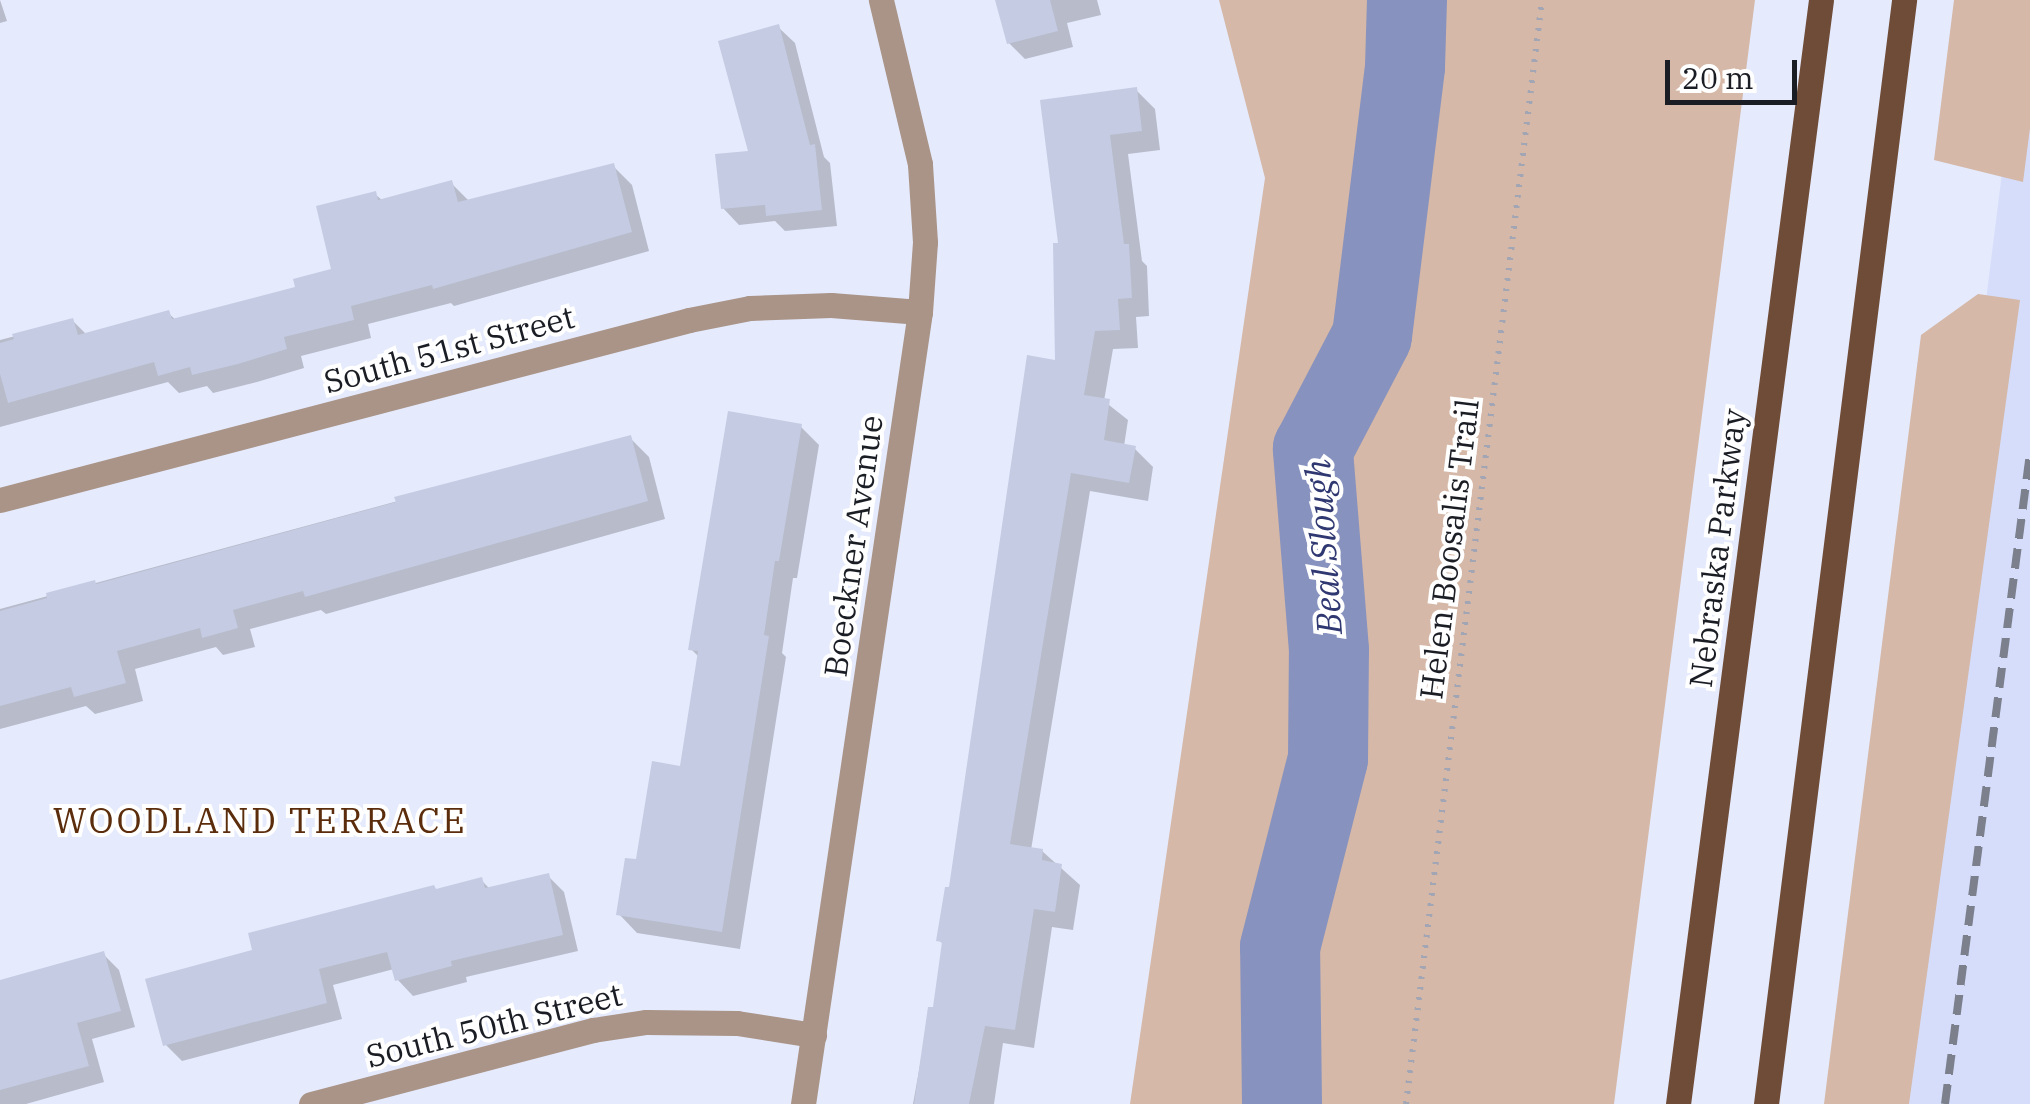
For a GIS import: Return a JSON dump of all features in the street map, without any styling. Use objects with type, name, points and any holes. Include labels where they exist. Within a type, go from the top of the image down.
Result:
[{"type":"main road","name":"Nebraska Parkway","points":[[1678,1104],[1820,0]]},
{"type":"main road","points":[[1766,1104],[1904,0]]},
{"type":"street","name":"Boeckner Avenue","points":[[803,1104],[920,312],[925,242],[920,164],[880,0]]},
{"type":"street","name":"South 51st Street","points":[[0,500],[704,317],[750,308],[831,305],[920,312]]},
{"type":"street","name":"South 50th Street","points":[[311,1104],[593,1030],[646,1022],[737,1022],[814,1035]]},
{"type":"path","name":"Helen Boosalis Trail","points":[[1406,1104],[1542,0]]},
{"type":"shaded area","points":[[1219,0],[1755,0],[1614,1104],[1130,1104],[1265,178]]},
{"type":"shaded area","points":[[1954,0],[2030,0],[2030,128],[2023,182],[1934,160]]},
{"type":"shaded area","points":[[2030,0],[2030,1104],[1885,1104],[2023,6]]},
{"type":"shaded area","points":[[1978,294],[2020,300],[1909,1104],[1824,1104],[1921,335]]},
{"type":"building","points":[[995,0],[1050,0],[1058,31],[1007,44]]},
{"type":"building","points":[[779,24],[810,145],[815,144],[822,210],[766,216],[765,205],[721,209],[715,154],[748,151],[718,41]]},
{"type":"building","points":[[1137,87],[1142,131],[1110,135],[1124,244],[1129,244],[1132,298],[1118,299],[1120,330],[1095,331],[1084,395],[1110,399],[1104,440],[1136,446],[1129,483],[1071,473],[1010,844],[1043,849],[1042,860],[1062,864],[1055,912],[1034,909],[1015,1030],[985,1026],[969,1104],[914,1104],[928,1007],[933,1007],[942,942],[936,941],[945,887],[949,887],[1027,355],[1055,360],[1053,243],[1058,243],[1040,100]]},
{"type":"building","points":[[614,163],[632,232],[433,289],[432,285],[351,306],[354,320],[284,337],[287,349],[238,364],[192,375],[190,367],[158,376],[154,362],[8,403],[0,374],[0,343],[14,339],[12,334],[73,318],[78,335],[169,310],[172,319],[295,287],[293,279],[331,269],[316,206],[376,191],[378,200],[452,180],[458,202]]},
{"type":"building","points":[[728,411],[802,424],[779,561],[775,561],[764,635],[769,636],[722,932],[616,915],[625,858],[636,859],[652,761],[680,766],[698,651],[688,650]]},
{"type":"building","points":[[631,435],[648,501],[305,597],[303,591],[233,610],[238,628],[202,638],[200,628],[117,651],[126,683],[74,697],[71,687],[0,706],[0,611],[47,598],[46,593],[95,580],[96,584],[396,502],[394,497]]},
{"type":"building","points":[[549,873],[563,935],[451,961],[452,966],[395,981],[387,952],[319,969],[327,1003],[163,1046],[145,979],[252,950],[248,933],[434,885],[436,889],[482,877],[485,888]]},
{"type":"building","points":[[104,951],[121,1011],[77,1023],[89,1066],[0,1090],[0,980]]},
{"type":"waterway","name":"Beal Slough","points":[[1282,1104],[1280,947],[1328,759],[1329,650],[1313,449],[1372,336],[1405,67],[1407,0]]},
{"type":"railway","points":[[1945,1104],[2030,453]]},
{"type":"district","name":"WOODLAND TERRACE","points":[[260,820]]}]
